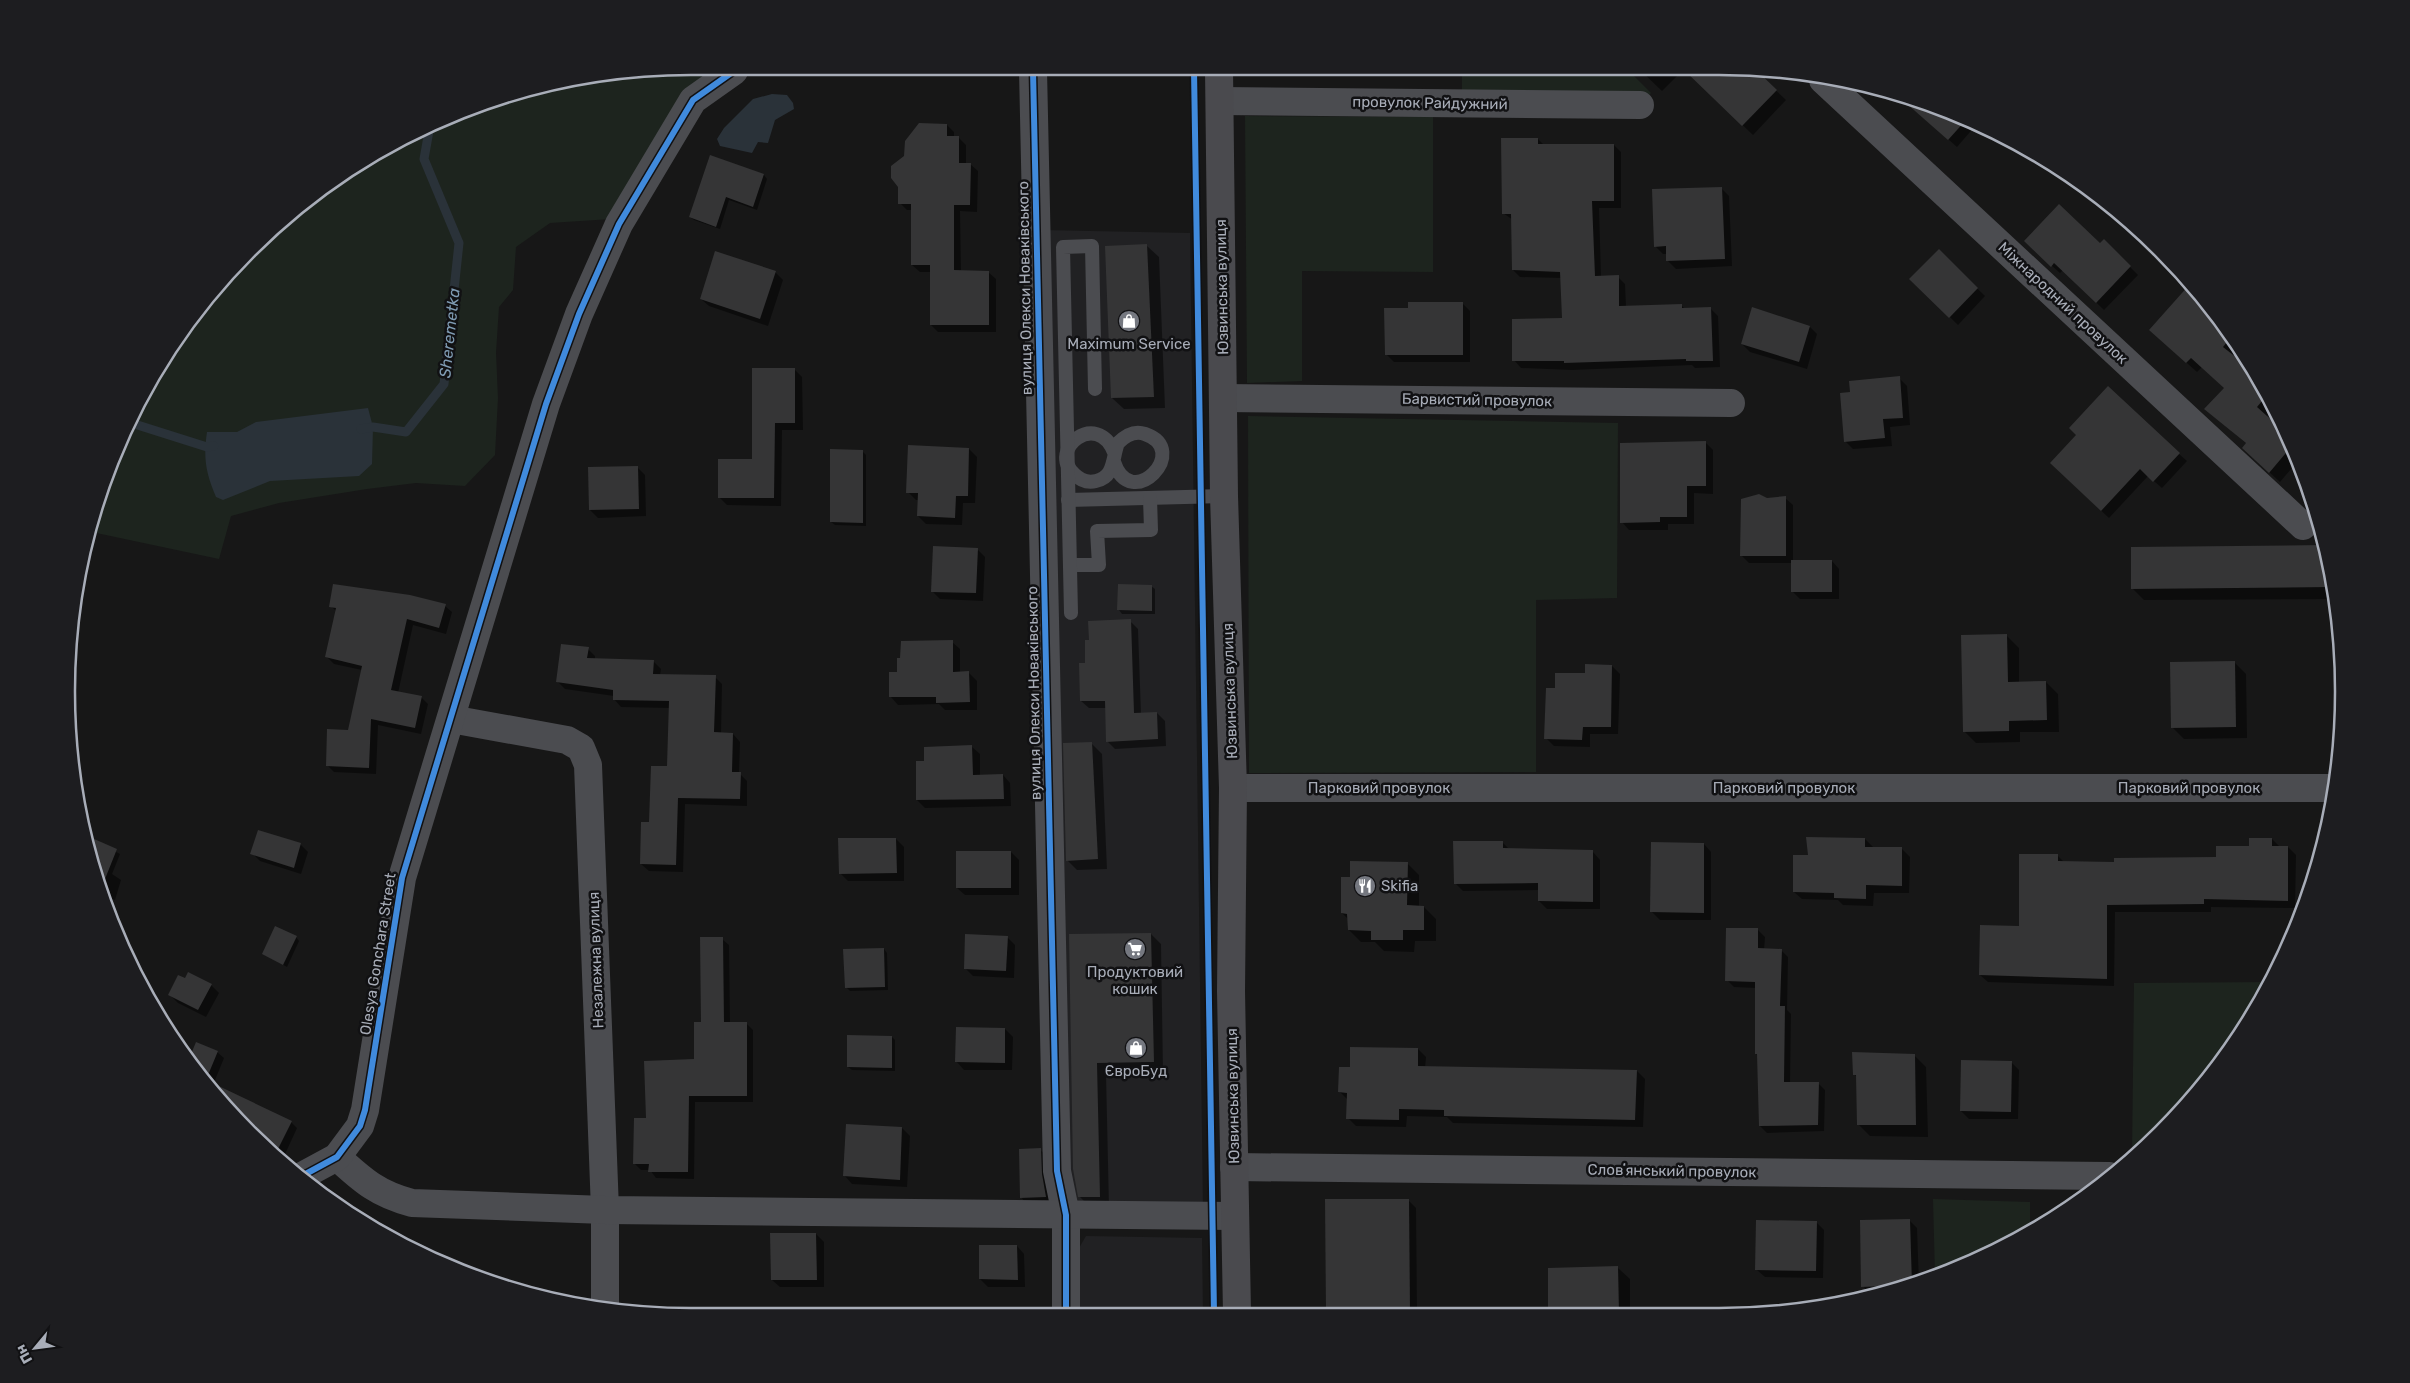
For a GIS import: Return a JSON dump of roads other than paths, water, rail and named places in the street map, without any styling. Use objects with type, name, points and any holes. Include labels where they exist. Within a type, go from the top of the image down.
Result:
[{"type":"main road","name":"Юзвинська вулиця","points":[[1219,75],[1224,496],[1233,788],[1231,991],[1237,1308]]},
{"type":"street","name":"Olesya Gonchara Street","points":[[307,1173],[337,1157],[360,1126],[365,1110],[402,878],[546,404],[579,314],[618,224],[693,100],[728,75]]},
{"type":"street","name":"вулиця Олекси Новаківського","points":[[1033,75],[1056,1171],[1066,1215],[1066,1308]]},
{"type":"street","name":"Міжнародний провулок","points":[[1829,85],[2303,526]]},
{"type":"street","name":"провулок Райдужний","points":[[1220,101],[1640,105]]},
{"type":"street","name":"Барвистий провулок","points":[[1223,398],[1731,403]]},
{"type":"street","name":"Незалежна вулиця","points":[[451,719],[567,740],[581,748],[588,765],[605,1210],[606,1302]]},
{"type":"street","name":"Парковий провулок","points":[[1233,788],[2327,788]]},
{"type":"street","points":[[337,1157],[364,1182],[377,1191],[412,1203],[605,1210],[1235,1216]]},
{"type":"street","name":"Словʼянський провулок","points":[[1234,1167],[2100,1176]]},
{"type":"lane","points":[[1071,613],[1066,459],[1063,247],[1092,246],[1095,389]]},
{"type":"lane","points":[[1091,433],[1106,438],[1114,457],[1108,474],[1102,479],[1086,481],[1073,473],[1066,459],[1071,443],[1076,438],[1091,433]]},
{"type":"lane","points":[[1068,500],[1224,496]]},
{"type":"lane","points":[[1070,565],[1098,565],[1097,531],[1152,530],[1150,498]]},
{"type":"waterway","name":"Sheremetka","points":[[361,429],[373,427],[406,432],[444,384],[459,243],[424,159],[428,135]]},
{"type":"waterway","name":"Sheremetka","points":[[136,425],[207,447],[214,446]]},
{"type":"place","name":"Maximum Service","points":[[1129,321]]},
{"type":"place","name":"Skifia","points":[[1365,886]]},
{"type":"place","name":"Продуктовий кошик","points":[[1135,949]]},
{"type":"place","name":"ЄвроБуд","points":[[1136,1048]]}]
